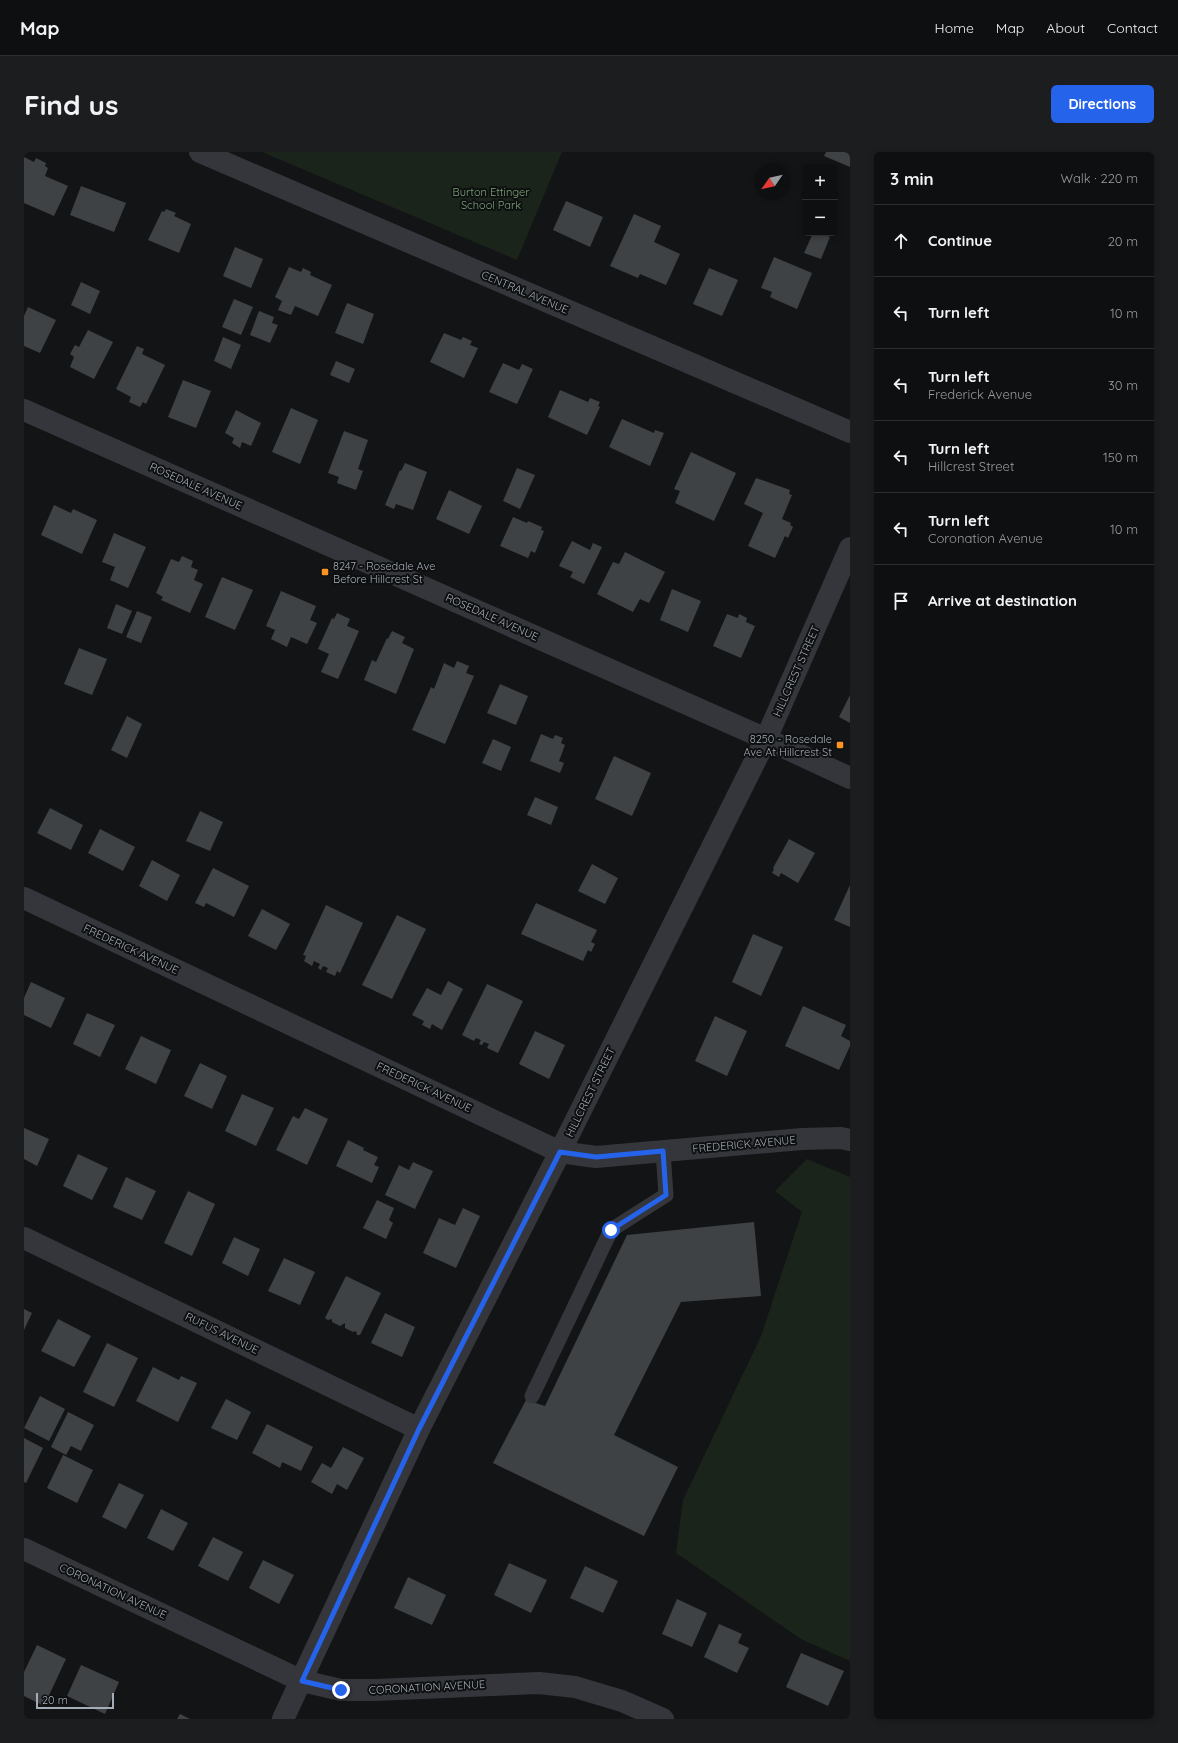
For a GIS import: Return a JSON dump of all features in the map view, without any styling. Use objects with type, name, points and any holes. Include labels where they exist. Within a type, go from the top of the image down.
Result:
[{"type":"street","name":"CENTRAL AVENUE","points":[[200,152],[850,432]]},
{"type":"street","name":"ROSEDALE AVENUE","points":[[24,410],[766,739],[850,778]]},
{"type":"street","name":"HILLCREST STREET","points":[[283,1719],[419,1429],[560,1152],[766,739],[850,548]]},
{"type":"street","name":"FREDERICK AVENUE","points":[[24,898],[560,1152],[596,1157],[802,1139],[841,1138],[850,1140]]},
{"type":"street","name":"RUFUS AVENUE","points":[[24,1238],[419,1429]]},
{"type":"street","name":"CORONATION AVENUE","points":[[24,1549],[302,1681],[341,1690],[539,1683],[575,1687],[622,1701],[663,1719]]},
{"type":"lane","points":[[532,1396],[611,1230],[666,1195],[663,1151]]},
{"type":"green space","name":"Burton Ettinger School Park","points":[[262,152],[562,152],[517,260]]},
{"type":"green space","points":[[807,1159],[850,1177],[850,1661],[801,1639],[676,1553],[683,1500],[761,1336],[802,1212],[775,1191]]},
{"type":"building","points":[[826,152],[850,152],[850,167],[824,156]]},
{"type":"building","points":[[24,157],[34,162],[36,158],[46,163],[45,166],[48,168],[45,176],[68,186],[54,216],[24,203]]},
{"type":"building","points":[[81,186],[126,203],[114,232],[70,215]]},
{"type":"building","points":[[566,201],[603,217],[590,247],[553,230]]},
{"type":"building","points":[[166,209],[176,213],[174,216],[191,224],[179,253],[148,240],[162,211],[164,212]]},
{"type":"building","points":[[634,214],[661,226],[654,242],[680,254],[666,285],[640,274],[638,278],[610,266]]},
{"type":"building","points":[[812,236],[830,237],[821,259],[804,253]]},
{"type":"building","points":[[235,247],[263,259],[251,288],[223,276]]},
{"type":"building","points":[[774,257],[812,273],[797,309],[770,297],[772,292],[761,288]]},
{"type":"building","points":[[289,267],[301,272],[303,268],[311,272],[310,275],[332,285],[318,316],[295,306],[291,315],[278,310],[282,301],[275,297]]},
{"type":"building","points":[[709,268],[738,280],[722,316],[693,304]]},
{"type":"building","points":[[81,282],[100,291],[90,314],[71,305]]},
{"type":"building","points":[[234,299],[253,307],[241,335],[222,327]]},
{"type":"building","points":[[347,303],[374,314],[363,344],[335,333]]},
{"type":"building","points":[[28,307],[56,320],[40,353],[24,346],[24,316]]},
{"type":"building","points":[[259,311],[274,317],[272,323],[278,325],[270,343],[250,335]]},
{"type":"building","points":[[88,330],[113,342],[94,379],[70,367],[74,357],[70,354],[75,345],[79,347]]},
{"type":"building","points":[[444,333],[461,340],[463,337],[472,341],[470,345],[478,348],[464,378],[430,362]]},
{"type":"building","points":[[223,337],[241,345],[231,369],[214,361]]},
{"type":"building","points":[[137,346],[144,349],[142,354],[165,365],[146,404],[143,402],[140,407],[129,402],[131,397],[116,389]]},
{"type":"building","points":[[336,361],[355,369],[349,383],[330,375]]},
{"type":"building","points":[[503,363],[519,370],[522,364],[533,369],[517,404],[489,392]]},
{"type":"building","points":[[183,380],[211,391],[196,428],[168,417]]},
{"type":"building","points":[[560,390],[588,402],[590,398],[600,402],[598,406],[600,407],[587,435],[548,417]]},
{"type":"building","points":[[291,408],[318,420],[300,464],[272,452]]},
{"type":"building","points":[[236,410],[261,423],[251,446],[242,442],[240,448],[232,443],[234,438],[225,433]]},
{"type":"building","points":[[622,419],[654,433],[655,430],[664,433],[650,466],[609,447]]},
{"type":"building","points":[[344,431],[368,440],[358,469],[363,471],[356,490],[337,483],[339,477],[328,473]]},
{"type":"building","points":[[691,452],[736,473],[714,521],[675,503],[680,491],[674,489]]},
{"type":"building","points":[[405,463],[427,472],[413,510],[396,504],[394,509],[385,505],[400,470],[401,471]]},
{"type":"building","points":[[517,468],[535,475],[520,509],[503,501]]},
{"type":"building","points":[[756,478],[790,490],[789,494],[792,495],[782,519],[791,523],[790,525],[793,527],[788,538],[785,536],[775,558],[748,546],[763,513],[744,504]]},
{"type":"building","points":[[449,490],[482,506],[469,534],[436,519]]},
{"type":"building","points":[[54,505],[71,513],[73,509],[97,520],[82,554],[41,535]]},
{"type":"building","points":[[513,517],[542,527],[541,530],[544,531],[535,553],[531,551],[528,558],[500,546]]},
{"type":"building","points":[[114,533],[146,547],[128,588],[110,580],[115,567],[102,562]]},
{"type":"building","points":[[572,541],[590,550],[593,543],[602,547],[584,584],[570,577],[573,572],[559,566]]},
{"type":"building","points":[[625,552],[665,572],[649,603],[640,599],[633,612],[597,594],[613,562],[619,564]]},
{"type":"building","points":[[182,556],[193,561],[191,567],[198,570],[194,580],[203,584],[190,613],[161,600],[163,597],[156,593],[171,559],[179,562]]},
{"type":"building","points":[[222,577],[253,590],[235,630],[205,617]]},
{"type":"building","points":[[672,589],[701,601],[688,632],[660,620]]},
{"type":"building","points":[[281,591],[316,606],[310,620],[317,623],[307,644],[291,637],[287,647],[271,639],[275,630],[266,626]]},
{"type":"building","points":[[116,604],[132,611],[122,634],[107,628]]},
{"type":"building","points":[[137,611],[152,617],[141,643],[126,637]]},
{"type":"building","points":[[337,613],[350,619],[347,626],[359,631],[338,679],[321,672],[329,654],[318,649],[332,618],[334,619]]},
{"type":"building","points":[[727,614],[738,618],[739,614],[747,618],[746,622],[755,626],[741,658],[713,646]]},
{"type":"building","points":[[392,631],[405,637],[402,643],[414,649],[396,694],[364,680],[372,660],[376,662],[387,638],[388,639]]},
{"type":"building","points":[[79,648],[107,659],[92,695],[64,684]]},
{"type":"building","points":[[457,661],[469,666],[466,673],[474,676],[445,744],[412,730],[431,687],[434,689],[444,663],[454,668]]},
{"type":"building","points":[[500,684],[528,696],[516,725],[487,713]]},
{"type":"building","points":[[850,695],[850,723],[839,717]]},
{"type":"building","points":[[127,716],[142,724],[127,758],[111,750]]},
{"type":"building","points":[[541,734],[553,739],[555,735],[563,738],[561,743],[565,745],[559,761],[564,763],[560,773],[530,761]]},
{"type":"building","points":[[493,739],[511,747],[501,771],[482,763]]},
{"type":"building","points":[[614,756],[651,773],[632,816],[595,799]]},
{"type":"building","points":[[535,797],[558,807],[551,825],[527,815]]},
{"type":"building","points":[[50,808],[83,825],[71,850],[37,833]]},
{"type":"building","points":[[200,811],[223,822],[210,851],[186,841]]},
{"type":"building","points":[[100,829],[135,847],[123,871],[88,853]]},
{"type":"building","points":[[789,839],[815,853],[798,883],[781,873],[779,877],[772,873],[773,868]]},
{"type":"building","points":[[152,860],[180,875],[167,901],[139,886]]},
{"type":"building","points":[[592,864],[618,878],[605,904],[578,891]]},
{"type":"building","points":[[213,868],[249,886],[234,917],[206,903],[204,907],[195,903]]},
{"type":"building","points":[[850,885],[850,927],[834,920]]},
{"type":"building","points":[[536,903],[597,930],[591,942],[595,944],[591,952],[588,950],[583,961],[521,934]]},
{"type":"building","points":[[326,905],[363,923],[340,973],[337,971],[335,976],[326,972],[328,968],[323,966],[321,970],[318,968],[320,964],[314,961],[312,966],[304,961],[306,956],[303,955]]},
{"type":"building","points":[[262,909],[290,924],[276,950],[248,936]]},
{"type":"building","points":[[397,915],[426,929],[392,999],[362,985]]},
{"type":"building","points":[[753,934],[783,947],[761,996],[732,982]]},
{"type":"building","points":[[448,981],[463,989],[442,1030],[432,1024],[430,1029],[422,1025],[424,1021],[412,1015],[427,988],[441,995]]},
{"type":"building","points":[[31,982],[65,998],[51,1028],[24,1015],[24,998]]},
{"type":"building","points":[[487,984],[523,1001],[498,1053],[487,1048],[489,1044],[484,1042],[482,1045],[479,1044],[481,1040],[476,1038],[474,1041],[462,1035]]},
{"type":"building","points":[[803,1006],[846,1025],[841,1036],[850,1041],[850,1046],[839,1070],[785,1046]]},
{"type":"building","points":[[87,1013],[115,1025],[100,1057],[73,1044]]},
{"type":"building","points":[[715,1016],[747,1031],[727,1076],[695,1061]]},
{"type":"building","points":[[535,1031],[565,1045],[549,1079],[519,1064]]},
{"type":"building","points":[[141,1036],[171,1050],[156,1084],[125,1069]]},
{"type":"building","points":[[200,1063],[227,1076],[212,1109],[184,1096]]},
{"type":"building","points":[[242,1094],[274,1108],[256,1146],[225,1131]]},
{"type":"building","points":[[305,1108],[328,1119],[307,1165],[276,1150],[293,1116],[299,1119]]},
{"type":"building","points":[[24,1128],[49,1139],[37,1166],[24,1159]]},
{"type":"building","points":[[348,1140],[364,1148],[363,1150],[378,1157],[374,1165],[379,1167],[372,1183],[336,1166]]},
{"type":"building","points":[[78,1154],[108,1168],[92,1200],[63,1186]]},
{"type":"building","points":[[413,1162],[433,1171],[415,1209],[385,1195],[399,1165],[409,1170]]},
{"type":"building","points":[[126,1177],[156,1191],[142,1220],[113,1207]]},
{"type":"building","points":[[188,1191],[215,1204],[192,1256],[164,1243]]},
{"type":"building","points":[[377,1200],[394,1208],[389,1220],[393,1223],[386,1239],[363,1228]]},
{"type":"building","points":[[463,1208],[480,1216],[456,1268],[423,1253],[439,1218],[455,1225]]},
{"type":"building","points":[[754,1222],[761,1296],[681,1302],[614,1435],[678,1467],[644,1536],[493,1463],[526,1400],[545,1406],[627,1235]]},
{"type":"building","points":[[234,1237],[260,1249],[248,1276],[222,1263]]},
{"type":"building","points":[[284,1258],[315,1272],[300,1305],[268,1291]]},
{"type":"building","points":[[346,1276],[381,1293],[360,1335],[357,1335],[356,1331],[353,1332],[345,1328],[345,1323],[340,1326],[332,1322],[332,1319],[328,1320],[325,1318]]},
{"type":"building","points":[[24,1309],[32,1313],[24,1330]]},
{"type":"building","points":[[385,1313],[415,1327],[402,1357],[371,1343]]},
{"type":"building","points":[[58,1319],[91,1336],[74,1367],[41,1351]]},
{"type":"building","points":[[107,1343],[138,1358],[114,1407],[83,1392]]},
{"type":"building","points":[[153,1367],[179,1380],[181,1376],[197,1383],[178,1422],[136,1401]]},
{"type":"building","points":[[40,1396],[65,1409],[49,1441],[24,1428]]},
{"type":"building","points":[[226,1399],[251,1412],[237,1440],[211,1428]]},
{"type":"building","points":[[68,1412],[94,1425],[81,1451],[71,1446],[66,1455],[51,1447]]},
{"type":"building","points":[[267,1424],[313,1447],[301,1471],[282,1462],[280,1468],[252,1453]]},
{"type":"building","points":[[24,1438],[43,1448],[26,1483],[24,1482]]},
{"type":"building","points":[[343,1447],[364,1458],[347,1490],[337,1484],[332,1494],[311,1482],[322,1463],[331,1468]]},
{"type":"building","points":[[63,1455],[93,1470],[77,1503],[47,1488]]},
{"type":"building","points":[[119,1483],[144,1495],[126,1529],[102,1517]]},
{"type":"building","points":[[161,1509],[188,1523],[173,1551],[147,1538]]},
{"type":"building","points":[[213,1537],[243,1552],[228,1581],[198,1566]]},
{"type":"building","points":[[263,1560],[294,1575],[279,1604],[249,1588]]},
{"type":"building","points":[[509,1563],[547,1580],[531,1613],[494,1595]]},
{"type":"building","points":[[585,1566],[618,1581],[603,1613],[570,1598]]},
{"type":"building","points":[[408,1577],[446,1595],[432,1625],[394,1608]]},
{"type":"building","points":[[677,1599],[707,1613],[692,1647],[662,1634]]},
{"type":"building","points":[[719,1624],[742,1634],[738,1643],[749,1648],[737,1673],[704,1657]]},
{"type":"building","points":[[37,1645],[66,1659],[44,1706],[24,1696],[24,1672]]},
{"type":"building","points":[[801,1653],[844,1671],[828,1706],[786,1687]]},
{"type":"building","points":[[81,1665],[119,1682],[105,1714],[67,1696]]},
{"type":"building","points":[[180,1714],[190,1719],[177,1719]]},
{"type":"place","name":"8247 - Rosedale Ave Before Hillcrest St","points":[[325,572]]},
{"type":"place","name":"8250 - Rosedale Ave At Hillcrest St","points":[[840,745]]},
{"type":"route","points":[[341,1690],[302,1681],[419,1429],[560,1152],[596,1157],[663,1151],[666,1195],[611,1230]]}]
